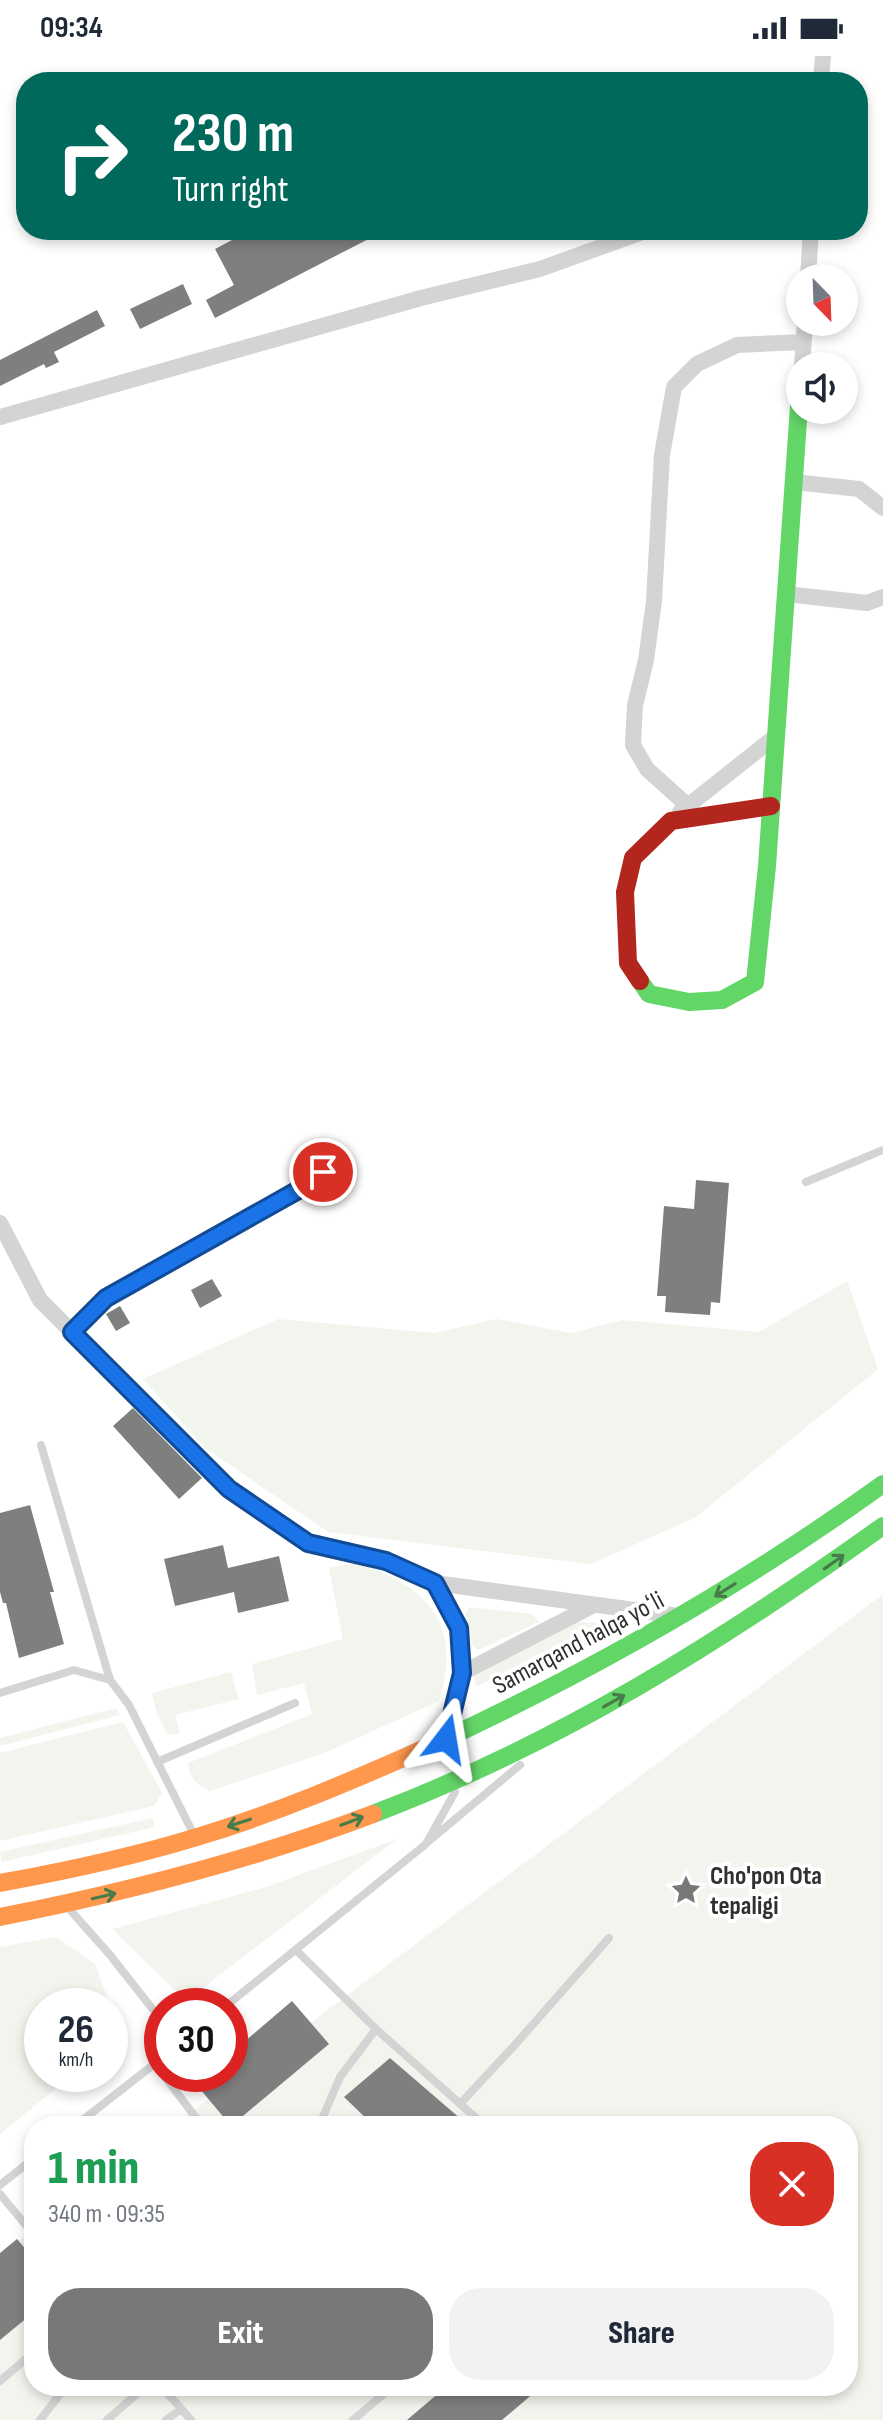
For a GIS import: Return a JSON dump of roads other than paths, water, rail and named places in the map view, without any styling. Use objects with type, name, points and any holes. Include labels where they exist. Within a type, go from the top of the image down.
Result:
[{"type":"main road","points":[[771,806],[671,821],[633,858],[625,892],[628,963],[649,994],[689,1002],[722,1000],[755,982],[771,806],[798,424]]},
{"type":"main road","name":"Samarqand halqa yoʻli","points":[[0,1883],[195,1838],[335,1787],[446,1739],[559,1685],[683,1616],[883,1484]]},
{"type":"main road","points":[[0,1917],[226,1864],[323,1832],[464,1778],[567,1726],[730,1632],[883,1526]]},
{"type":"street","points":[[0,417],[421,298],[540,269],[620,240]]},
{"type":"street","points":[[809,264],[810,240]]},
{"type":"street","points":[[803,352],[804,336]]},
{"type":"street","points":[[687,805],[647,769],[633,745],[635,705],[646,660],[654,601],[662,455],[674,387],[697,364],[737,345],[803,342]]},
{"type":"street","points":[[794,482],[859,489],[883,508]]},
{"type":"street","points":[[786,594],[867,603],[883,597]]},
{"type":"street","points":[[671,821],[776,736]]},
{"type":"street","points":[[1,1227],[40,1300],[229,1489],[308,1543],[386,1561],[435,1583],[683,1616]]},
{"type":"street","points":[[435,1583],[459,1628],[462,1673],[446,1739],[464,1778]]},
{"type":"street","points":[[462,1673],[594,1605]]},
{"type":"lane","points":[[806,1182],[883,1150]]},
{"type":"lane","points":[[72,1332],[106,1298],[309,1184],[337,1160]]},
{"type":"lane","points":[[41,1445],[110,1680],[129,1705],[195,1838]]},
{"type":"lane","points":[[0,1693],[74,1670],[110,1680]]},
{"type":"lane","points":[[157,1762],[295,1703]]},
{"type":"lane","points":[[248,1988],[567,1726]]},
{"type":"lane","points":[[426,1844],[464,1778]]},
{"type":"lane","points":[[65,1904],[144,1998]]},
{"type":"lane","points":[[460,2104],[609,1938]]},
{"type":"lane","points":[[296,1950],[376,2029],[474,2116]]},
{"type":"lane","points":[[323,2116],[340,2077],[376,2029]]},
{"type":"lane","points":[[88,2116],[144,2071]]},
{"type":"lane","points":[[176,2092],[194,2116]]},
{"type":"lane","points":[[0,2185],[24,2166]]},
{"type":"lane","points":[[0,2194],[24,2223]]},
{"type":"lane","points":[[0,2381],[24,2361]]},
{"type":"lane","points":[[39,2420],[59,2396]]},
{"type":"lane","points":[[107,2420],[135,2396]]},
{"type":"lane","points":[[170,2396],[191,2420]]},
{"type":"lane","points":[[353,2420],[381,2396]]},
{"type":"lane","points":[[166,2420],[181,2409]]},
{"type":"place","name":"Cho'pon Ota tepaligi","points":[[686,1890]]}]
